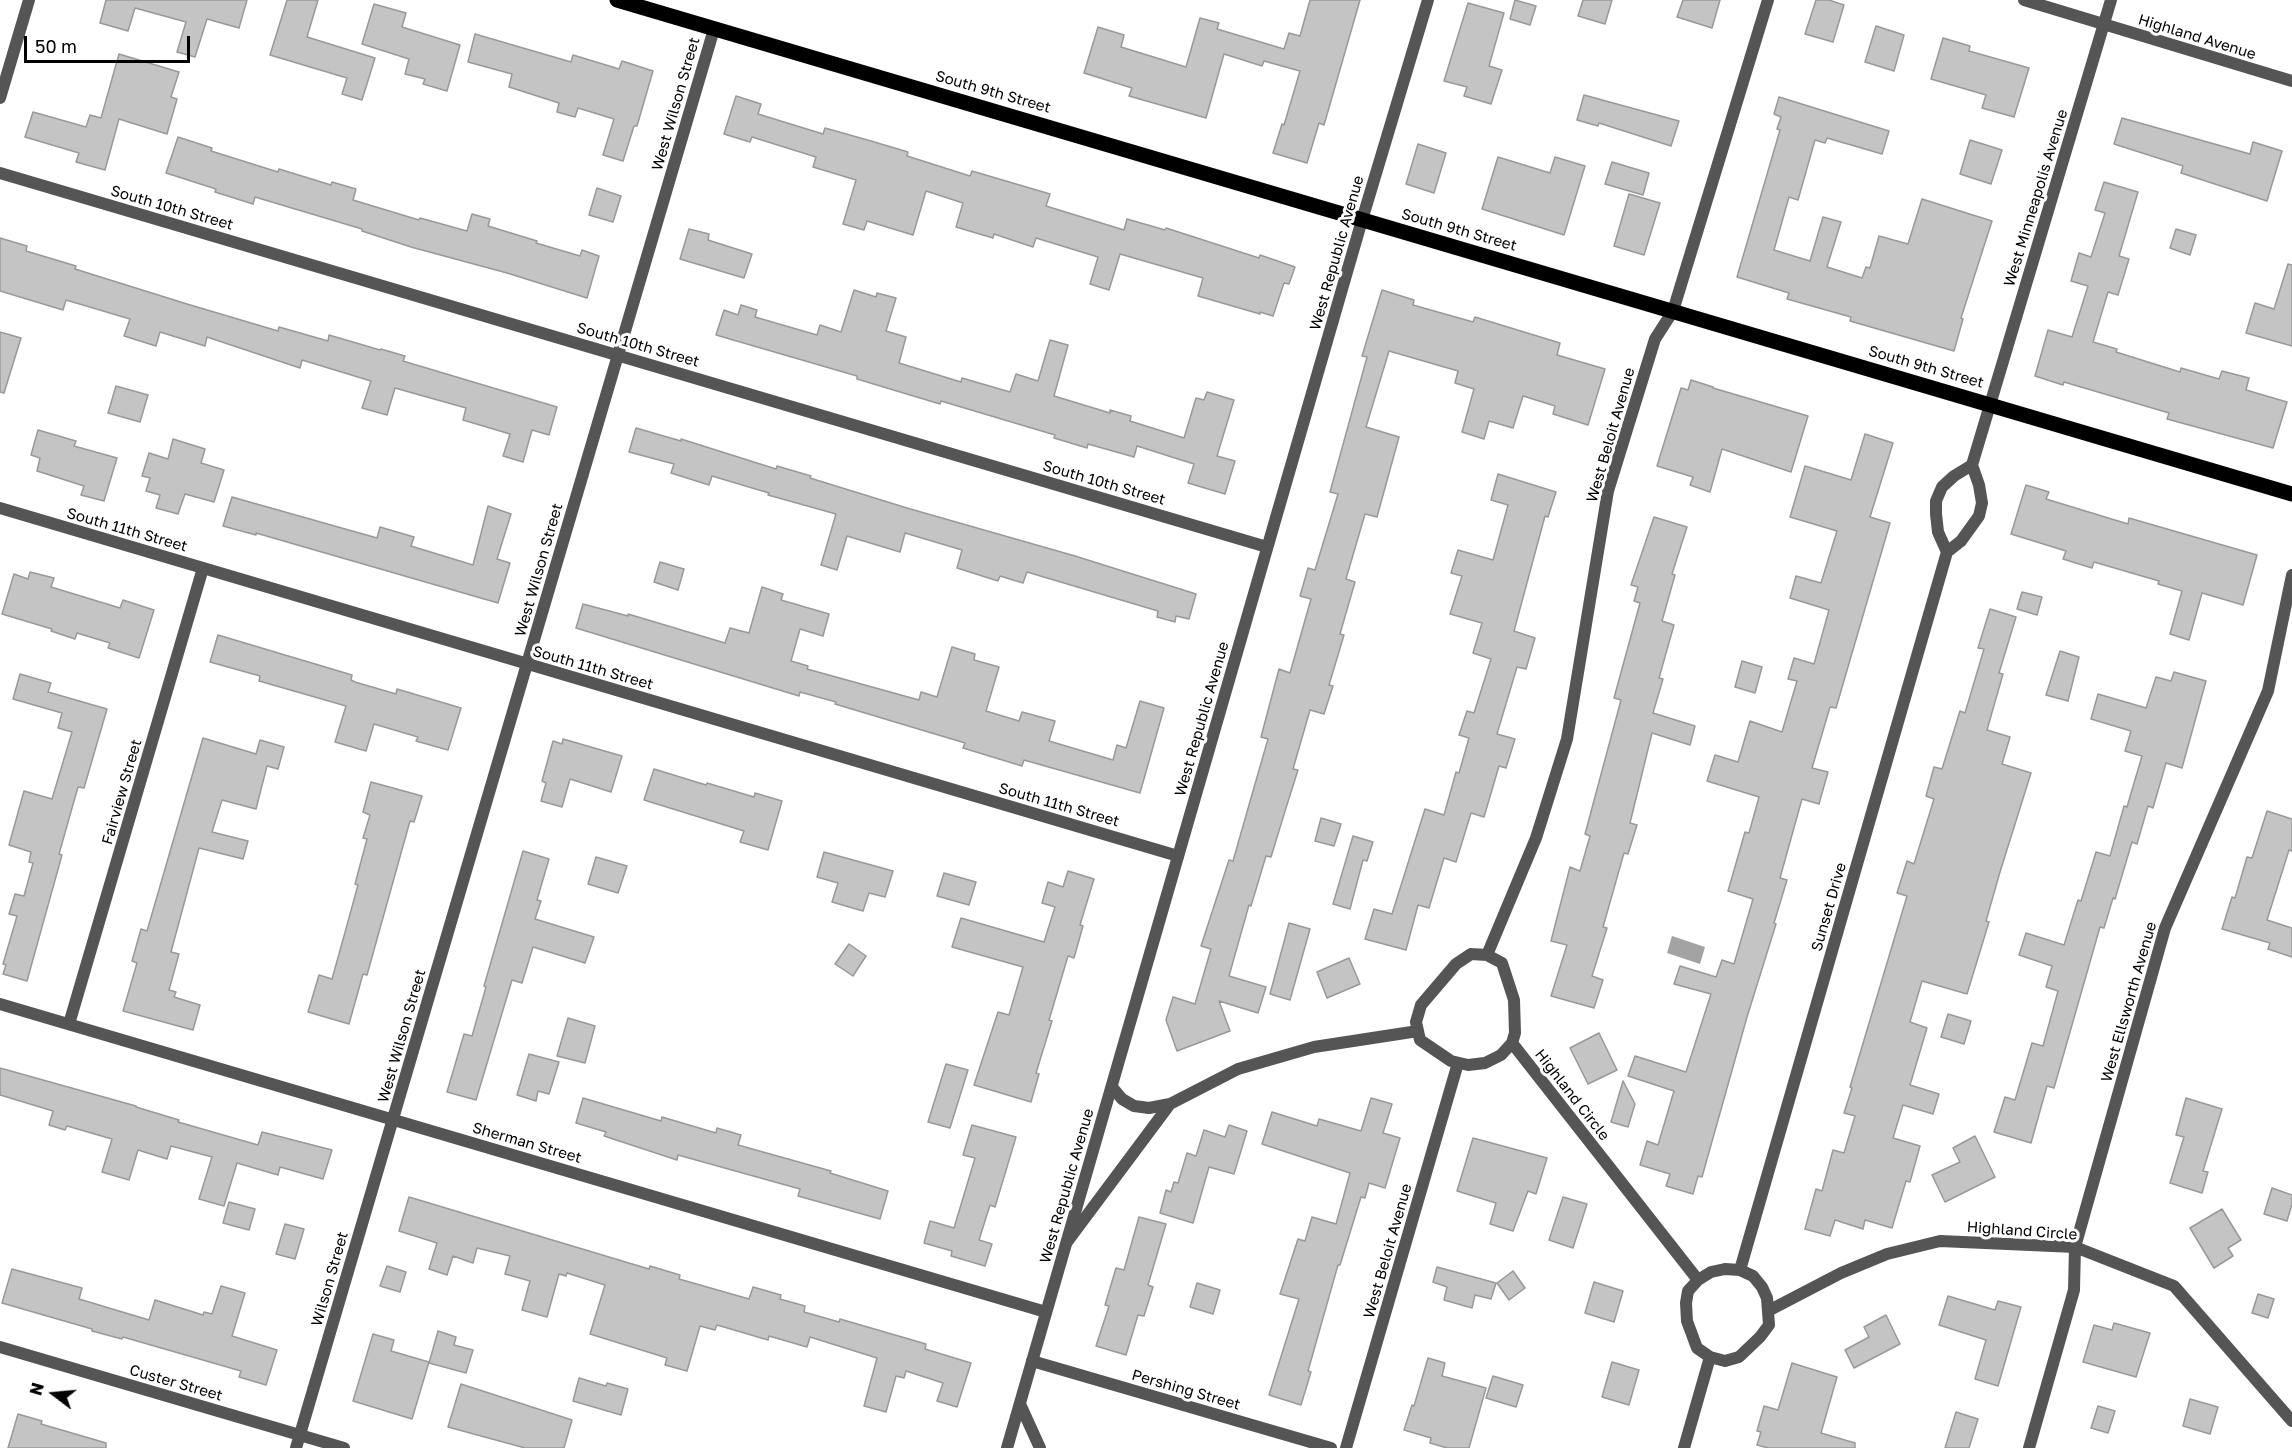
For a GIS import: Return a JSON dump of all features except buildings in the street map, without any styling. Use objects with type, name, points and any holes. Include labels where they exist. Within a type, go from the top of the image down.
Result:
[{"type":"main road","name":"South 9th Street","points":[[617,0],[2292,494]]},
{"type":"street","points":[[0,98],[29,0]]},
{"type":"street","name":"West Republic Avenue","points":[[1007,1448],[1362,220],[1428,0]]},
{"type":"street","name":"West Beloit Avenue","points":[[1487,954],[1536,838],[1566,739],[1608,491],[1654,339],[1673,311],[1768,0]]},
{"type":"street","name":"Highland Avenue","points":[[2025,0],[2292,81]]},
{"type":"street","name":"West Minneapolis Avenue","points":[[1989,405],[2111,0]]},
{"type":"street","name":"West Wilson Street","points":[[393,1119],[714,29]]},
{"type":"street","name":"South 10th Street","points":[[0,173],[1268,547]]},
{"type":"street","points":[[1947,552],[1938,532],[1935,514],[1936,501],[1942,487],[1972,465],[1989,405]]},
{"type":"street","name":"Sunset Drive","points":[[1740,1270],[1947,552],[1961,542],[1979,516],[1981,494],[1972,465]]},
{"type":"street","name":"South 11th Street","points":[[0,508],[1178,856]]},
{"type":"street","name":"Fairview Street","points":[[69,1024],[203,568]]},
{"type":"street","name":"West Ellsworth Avenue","points":[[2029,1448],[2074,1290],[2075,1247],[2165,928],[2268,692],[2292,576]]},
{"type":"street","points":[[1471,954],[1487,954],[1502,963],[1514,1000],[1515,1033],[1512,1043],[1501,1054],[1485,1063],[1468,1065],[1458,1063],[1420,1040],[1416,1022],[1421,1005],[1456,964],[1471,954]]},
{"type":"street","name":"Sherman Street","points":[[0,1004],[1046,1312]]},
{"type":"street","points":[[1112,1086],[1122,1099],[1134,1106],[1149,1108],[1170,1104],[1238,1069],[1314,1047],[1418,1031]]},
{"type":"street","name":"Highland Circle","points":[[1512,1043],[1698,1280]]},
{"type":"street","name":"West Beloit Avenue","points":[[1346,1448],[1458,1063]]},
{"type":"street","points":[[1066,1244],[1170,1104]]},
{"type":"street","name":"Wilson Street","points":[[296,1448],[393,1119]]},
{"type":"street","name":"Highland Circle","points":[[1768,1311],[1841,1273],[1887,1254],[1940,1241],[2075,1247],[2174,1286],[2292,1421]]},
{"type":"street","points":[[1718,1270],[1740,1270],[1753,1276],[1762,1287],[1769,1325],[1739,1357],[1725,1361],[1710,1357],[1697,1348],[1687,1321],[1686,1303],[1688,1292],[1698,1280],[1718,1270]]},
{"type":"street","name":"Custer Street","points":[[0,1347],[344,1448]]},
{"type":"street","points":[[1684,1448],[1710,1357]]},
{"type":"street","name":"Pershing Street","points":[[1032,1361],[1331,1448]]},
{"type":"street","points":[[1020,1404],[1040,1448]]},
{"type":"shaded area","points":[[1672,936],[1705,947],[1700,964],[1667,953]]}]
